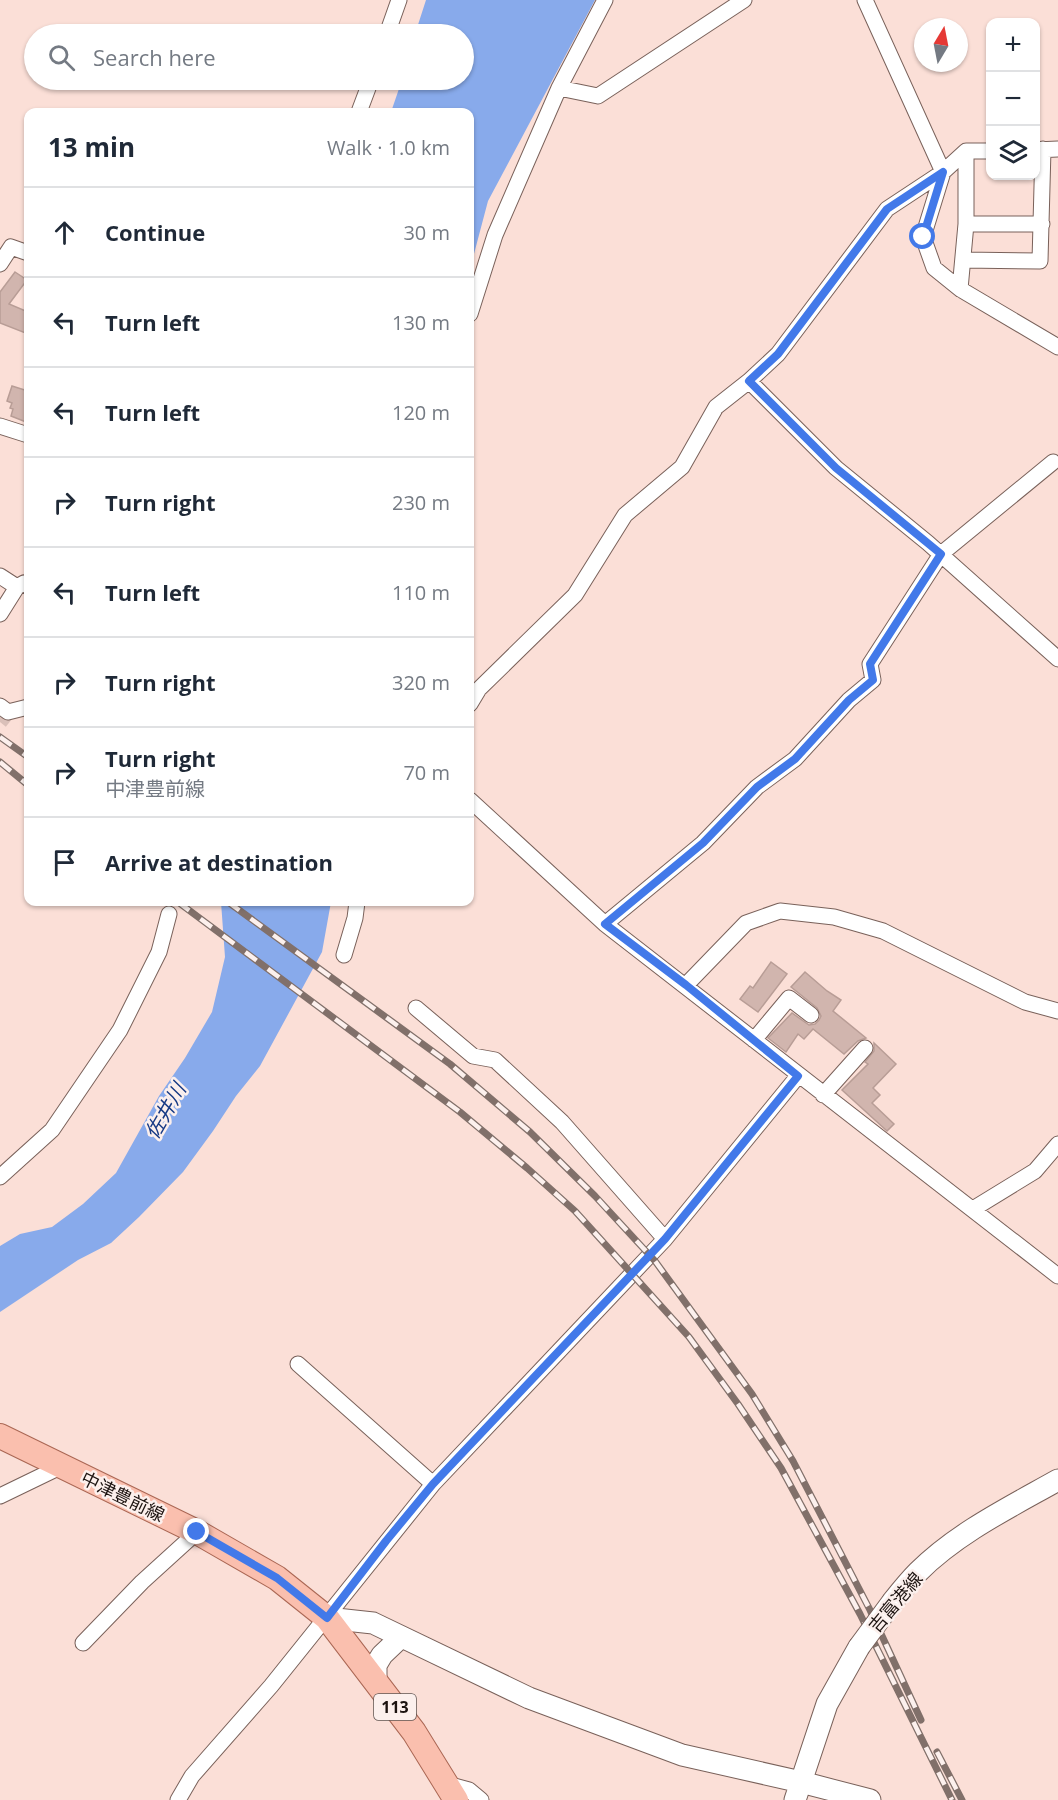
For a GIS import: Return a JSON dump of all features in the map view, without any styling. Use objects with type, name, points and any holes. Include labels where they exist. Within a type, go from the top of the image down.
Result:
[{"type":"main road","name":"中津豊前線","points":[[0,1436],[197,1532],[277,1578],[327,1618],[414,1732],[452,1792]]},
{"type":"street","points":[[391,24],[399,0]]},
{"type":"street","points":[[474,301],[495,235],[559,88],[605,0]]},
{"type":"street","points":[[559,88],[598,96],[744,0]]},
{"type":"street","points":[[865,0],[943,172],[923,237],[934,268],[960,289],[1058,347]]},
{"type":"street","points":[[360,108],[367,90]]},
{"type":"street","points":[[963,260],[1040,261],[1045,149]]},
{"type":"street","points":[[960,289],[966,224],[966,151]]},
{"type":"street","points":[[474,697],[479,689],[575,595],[625,515],[682,467],[716,407],[778,354],[887,209],[943,172],[966,151],[986,151]]},
{"type":"street","points":[[966,224],[1042,224]]},
{"type":"street","points":[[0,264],[11,247],[24,252]]},
{"type":"street","points":[[749,381],[836,468],[941,554],[1058,658]]},
{"type":"street","points":[[0,426],[24,434]]},
{"type":"street","points":[[605,924],[703,843],[757,787],[795,759],[849,700],[873,680],[870,664],[941,554],[1053,462]]},
{"type":"street","points":[[0,576],[24,583]]},
{"type":"street","points":[[0,614],[24,584]]},
{"type":"street","points":[[0,706],[8,712],[24,708]]},
{"type":"street","points":[[474,804],[605,924],[1058,1276]]},
{"type":"street","points":[[344,955],[356,906]]},
{"type":"street","points":[[686,985],[746,923],[780,911],[834,917],[884,931],[1025,1002],[1058,1011]]},
{"type":"street","points":[[0,1177],[52,1130],[120,1030],[159,952],[168,914]]},
{"type":"street","points":[[754,1040],[789,998],[811,1015]]},
{"type":"street","points":[[416,1008],[473,1056],[495,1060],[562,1122],[665,1239]]},
{"type":"street","points":[[823,1095],[865,1048]]},
{"type":"street","points":[[178,1800],[192,1776],[271,1686],[433,1484],[665,1239],[798,1076]]},
{"type":"street","points":[[973,1209],[1035,1171],[1058,1144]]},
{"type":"street","points":[[298,1364],[433,1484]]},
{"type":"street","points":[[0,1496],[62,1466]]},
{"type":"street","name":"吉富港線","points":[[798,1791],[827,1704],[859,1647],[893,1601],[918,1572],[956,1541],[1009,1507],[1058,1480]]},
{"type":"street","points":[[83,1643],[142,1582],[197,1532]]},
{"type":"street","points":[[327,1618],[373,1623],[487,1680],[581,1719],[682,1755],[798,1791],[870,1800]]},
{"type":"street","points":[[376,1681],[376,1665],[382,1655],[401,1637]]},
{"type":"street","points":[[452,1792],[469,1790],[481,1800]]},
{"type":"water","points":[[426,0],[595,0],[488,201],[474,254],[474,108],[392,108],[399,90],[474,90],[474,24],[418,24]]},
{"type":"water","name":"佐井川","points":[[221,906],[330,906],[322,952],[260,1066],[183,1172],[111,1243],[78,1260],[0,1312],[0,1246],[20,1234],[52,1227],[83,1204],[116,1173],[159,1096],[212,1012],[225,957]]},
{"type":"building","points":[[15,272],[24,278],[24,284],[9,304],[24,310],[24,332],[0,323],[0,292]]},
{"type":"building","points":[[12,386],[24,390],[24,421],[11,416],[12,403],[7,401]]},
{"type":"building","points":[[771,962],[787,974],[758,1012],[740,999],[750,986],[753,988]]},
{"type":"building","points":[[805,972],[841,1000],[833,1011],[866,1038],[858,1041],[844,1054],[813,1029],[804,1039],[798,1034],[786,1052],[768,1038],[792,1013],[809,1025],[819,1020],[821,1016],[817,1008],[791,987]]},
{"type":"building","points":[[874,1043],[896,1064],[873,1088],[880,1095],[872,1103],[894,1124],[887,1131],[842,1090],[868,1064],[865,1062],[874,1051]]},
{"type":"tunnel","points":[[0,722],[8,712]]},
{"type":"railway","points":[[0,737],[24,754]]},
{"type":"railway","points":[[0,762],[24,782]]},
{"type":"railway","points":[[183,906],[460,1112],[527,1168],[575,1211],[689,1337],[781,1468],[860,1614],[952,1800]]},
{"type":"railway","points":[[233,906],[450,1064],[530,1132],[595,1196],[655,1261],[752,1394],[793,1461],[870,1610],[921,1720]]},
{"type":"railway","points":[[937,1752],[962,1800]]},
{"type":"route","points":[[197,1532],[277,1578],[327,1618],[433,1484],[665,1239],[798,1076],[686,985],[605,924],[703,843],[757,787],[795,759],[849,700],[873,680],[870,664],[941,554],[836,468],[749,381],[778,354],[887,209],[943,172],[923,237]]}]
